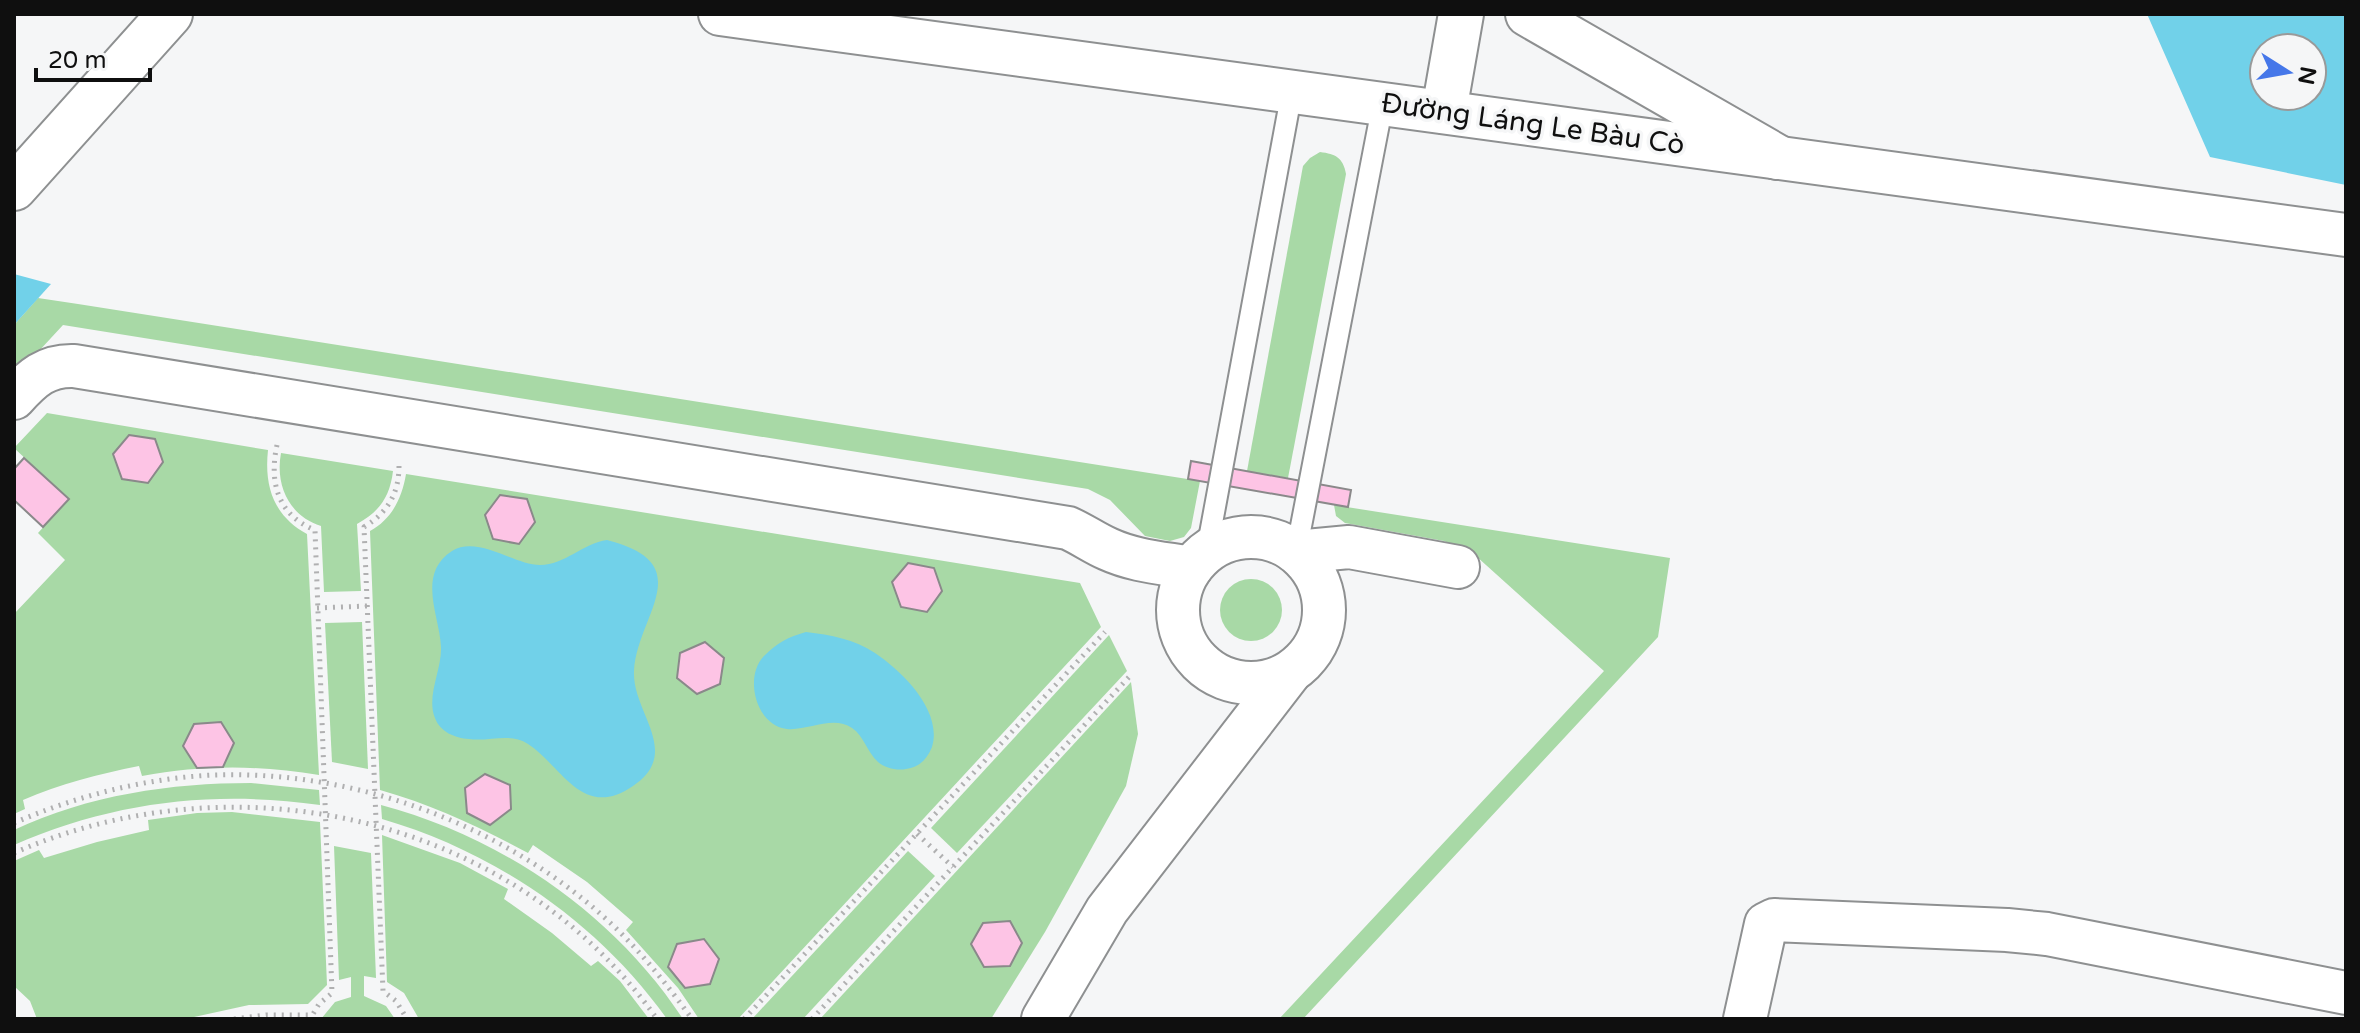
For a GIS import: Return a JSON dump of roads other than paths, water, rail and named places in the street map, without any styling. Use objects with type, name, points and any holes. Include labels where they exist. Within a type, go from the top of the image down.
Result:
[{"type":"street","points":[[14,188],[170,14]]},
{"type":"street","name":"Đường Láng Le Bàu Cò","points":[[720,14],[2346,235]]},
{"type":"street","points":[[1444,111],[1461,14]]},
{"type":"street","points":[[1528,14],[1777,157]]},
{"type":"street","points":[[14,398],[32,378],[46,369],[60,365],[74,366],[1068,528],[1130,557],[1199,559]]},
{"type":"street","points":[[1043,1019],[1107,910],[1319,638],[1324,614],[1322,590],[1312,569],[1296,552],[1267,538],[1236,537],[1199,559],[1180,588],[1177,610],[1180,632],[1190,652],[1205,669],[1224,679],[1246,684],[1268,682],[1289,674]]},
{"type":"street","points":[[1296,552],[1349,547],[1458,567]]},
{"type":"street","points":[[1745,1019],[1766,924],[1774,920],[2047,934],[2346,993]]},
{"type":"lane","points":[[1199,559],[1292,91]]},
{"type":"lane","points":[[1296,552],[1383,103]]},
{"type":"water","points":[[2147,14],[2346,14],[2346,185],[2210,157]]},
{"type":"water","points":[[14,274],[51,284],[14,325]]},
{"type":"water","points":[[607,540],[635,550],[651,563],[658,577],[657,594],[634,671],[635,687],[655,746],[654,760],[647,773],[633,786],[615,795],[600,797],[586,794],[574,786],[521,740],[464,738],[453,736],[440,727],[432,701],[441,647],[432,584],[441,560],[462,547],[484,548],[540,565],[558,562],[590,545]]},
{"type":"water","points":[[806,632],[859,644],[886,661],[908,681],[932,720],[932,747],[922,762],[902,770],[884,766],[874,758],[856,731],[845,724],[787,729],[767,719],[760,709],[754,687],[758,665],[778,644]]}]
